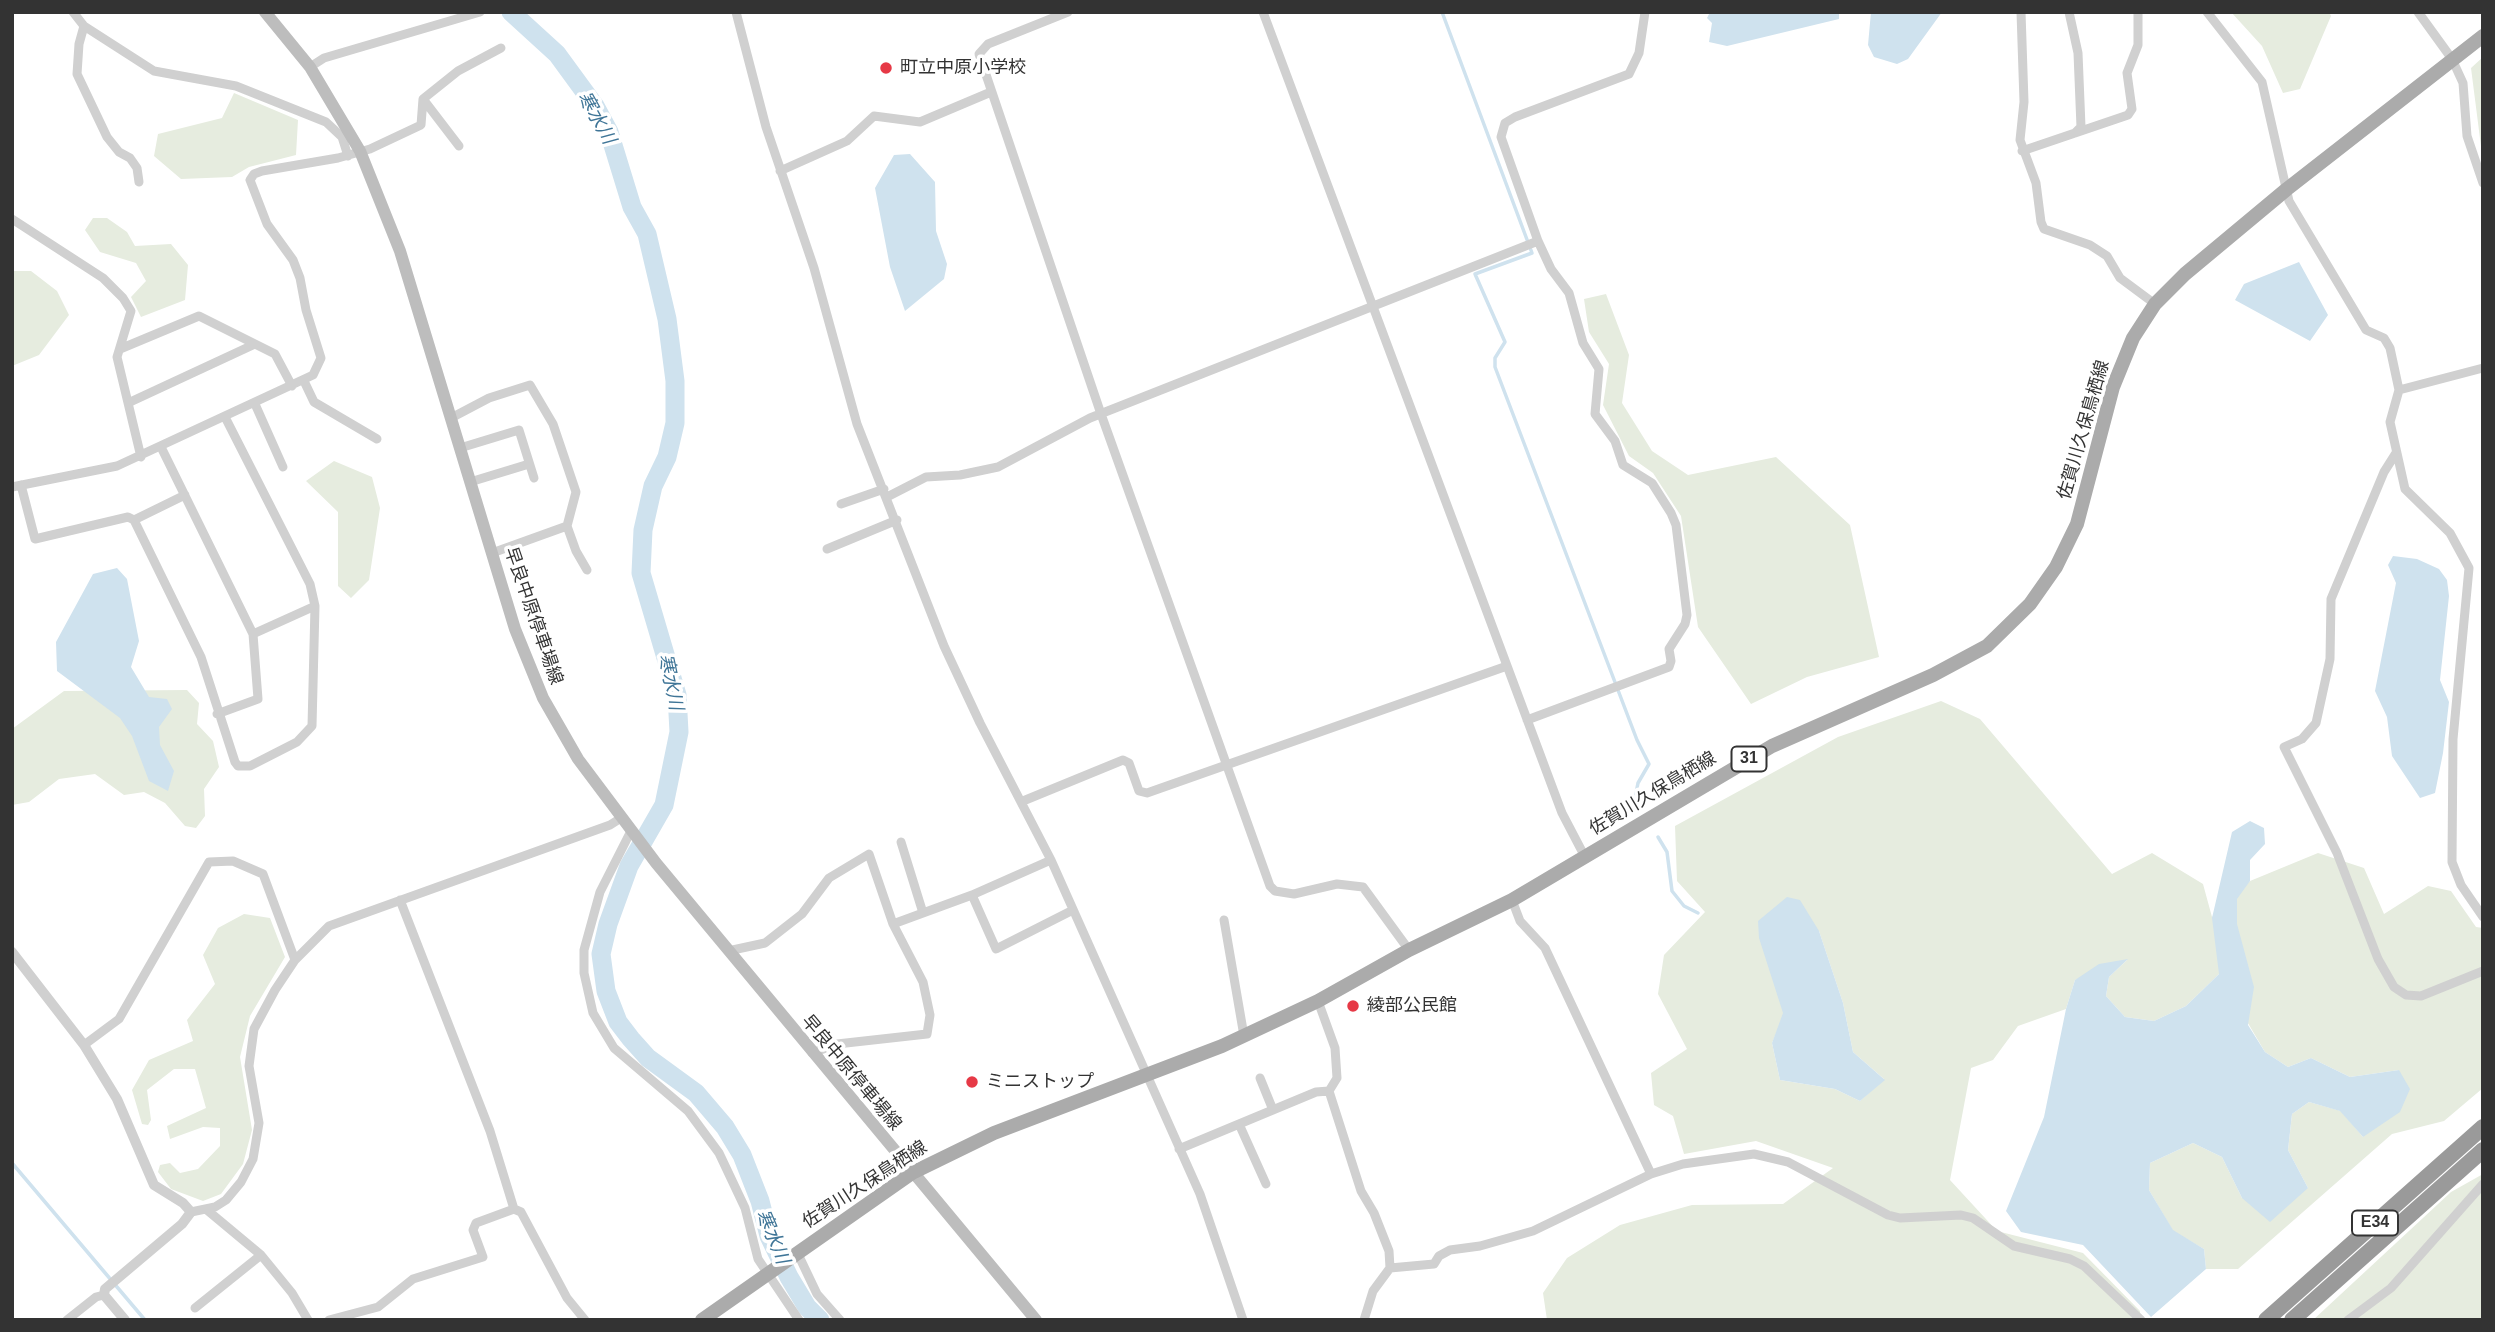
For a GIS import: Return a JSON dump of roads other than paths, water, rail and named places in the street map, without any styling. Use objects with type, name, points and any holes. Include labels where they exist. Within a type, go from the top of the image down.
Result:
[{"type":"highway","name":"E34","points":[[2266,1320],[2483,1127]]},
{"type":"highway","name":"E34","points":[[2292,1320],[2483,1150]]},
{"type":"main road","name":"早良中原停車場線","points":[[265,12],[310,67],[400,251],[515,629],[543,698],[578,759],[656,863],[1036,1320]]},
{"type":"main road","name":"佐賀川久保鳥栖線","points":[[702,1320],[912,1173],[994,1133],[1244,1036],[1318,1001],[1409,950],[1512,900],[1772,746],[1933,675],[1987,646],[2030,604],[2056,568],[2077,524],[2113,387],[2133,338],[2155,304],[2185,274],[2287,189],[2483,36]]},
{"type":"street","points":[[73,12],[84,26],[153,71],[236,86],[326,122],[342,137],[354,154]]},
{"type":"street","points":[[736,12],[762,116],[814,268],[858,424],[944,646],[980,723],[1023,801],[1051,860],[1145,1076],[1200,1194],[1244,1320]]},
{"type":"street","points":[[1068,12],[981,48],[979,54],[1101,414],[1270,886],[1275,891],[1294,894],[1337,884],[1363,887],[1409,950]]},
{"type":"street","points":[[1263,12],[1562,813],[1585,857]]},
{"type":"street","points":[[1527,720],[1669,667],[1669,649],[1685,624],[1676,524],[1651,483],[1623,465],[1615,441],[1600,425],[1594,403],[1599,369],[1583,343],[1569,293],[1551,269],[1538,241],[1501,137],[1502,129],[1515,117],[1629,74],[1639,53],[1645,12]]},
{"type":"street","points":[[2021,12],[2024,102],[2020,140],[2036,183],[2044,229],[2090,245],[2107,256],[2120,278],[2155,304]]},
{"type":"street","points":[[2069,12],[2078,53],[2081,127],[2075,133]]},
{"type":"street","points":[[2022,151],[2122,118],[2132,109],[2127,73],[2138,45],[2138,12]]},
{"type":"street","points":[[2207,12],[2262,82],[2289,201],[2366,330],[2387,342],[2399,390],[2390,422],[2405,489],[2450,533],[2469,568],[2454,739],[2452,862],[2461,885],[2483,917]]},
{"type":"street","points":[[2418,12],[2452,59],[2463,83],[2467,136],[2483,183]]},
{"type":"street","points":[[310,67],[324,58],[478,13]]},
{"type":"street","points":[[84,26],[76,74],[107,137],[137,168],[139,183]]},
{"type":"street","points":[[225,417],[310,584],[315,606],[313,716],[304,737],[250,766],[238,766],[217,715],[201,657],[134,520],[128,517],[35,539],[17,486],[98,472],[141,457],[225,417],[304,381],[318,368],[321,358],[306,310],[300,278],[293,260],[267,224],[250,180],[254,174],[262,171],[354,154],[421,125],[423,99],[458,71],[500,48]]},
{"type":"street","points":[[780,171],[847,142],[874,116],[920,122],[991,92]]},
{"type":"street","points":[[423,99],[458,146]]},
{"type":"street","points":[[12,219],[103,278],[124,298],[131,311],[117,358],[141,457]]},
{"type":"street","points":[[841,504],[885,493],[926,477],[960,475],[998,467],[1065,429],[1538,241]]},
{"type":"street","points":[[120,349],[199,316],[275,354],[292,386]]},
{"type":"street","points":[[128,402],[254,344]]},
{"type":"street","points":[[2399,390],[2483,368]]},
{"type":"street","points":[[304,381],[314,402],[377,439]]},
{"type":"street","points":[[451,418],[489,398],[530,385],[552,424],[576,492],[567,526],[576,551],[587,570]]},
{"type":"street","points":[[255,404],[284,467]]},
{"type":"street","points":[[460,448],[519,430],[534,478]]},
{"type":"street","points":[[161,447],[253,634],[258,699],[217,715]]},
{"type":"street","points":[[2396,453],[2384,472],[2331,599],[2330,659],[2316,723],[2302,739],[2284,747],[2337,853],[2378,959],[2394,987],[2406,995],[2421,996],[2483,971]]},
{"type":"street","points":[[470,482],[530,464]]},
{"type":"street","points":[[134,520],[185,495]]},
{"type":"street","points":[[827,548],[897,520]]},
{"type":"street","points":[[492,553],[567,526]]},
{"type":"street","points":[[253,634],[315,606]]},
{"type":"street","points":[[1023,801],[1123,760],[1129,763],[1139,791],[1147,793],[1507,666]]},
{"type":"street","points":[[67,1320],[96,1297],[104,1295],[114,1281],[182,1224],[191,1212],[206,1210],[226,1200],[242,1182],[253,1159],[259,1123],[249,1066],[254,1029],[295,960],[329,926],[610,825],[621,818]]},
{"type":"street","points":[[631,831],[600,892],[590,924],[584,950],[586,993],[602,1031],[614,1048],[688,1111],[719,1153],[737,1188],[758,1259],[799,1320]]},
{"type":"street","points":[[901,842],[923,913]]},
{"type":"street","points":[[728,951],[765,943],[802,914],[829,878],[869,854],[893,925],[923,982],[930,1015],[927,1034],[837,1044],[813,1053]]},
{"type":"street","points":[[893,925],[972,895],[1051,860]]},
{"type":"street","points":[[84,1045],[119,1019],[209,862],[233,861],[263,874],[295,960]]},
{"type":"street","points":[[972,895],[996,948],[1073,910]]},
{"type":"street","points":[[400,900],[490,1131],[514,1209]]},
{"type":"street","points":[[1512,900],[1530,935],[1545,948],[1651,1174]]},
{"type":"street","points":[[1224,920],[1244,1036]]},
{"type":"street","points":[[12,952],[84,1045],[117,1099],[154,1185],[183,1203],[191,1212]]},
{"type":"street","points":[[1179,1149],[1316,1093],[1329,1091],[1337,1078],[1335,1048],[1318,1001]]},
{"type":"street","points":[[1260,1078],[1273,1110]]},
{"type":"street","points":[[1329,1091],[1362,1191],[1389,1251],[1390,1268],[1373,1291],[1364,1320]]},
{"type":"street","points":[[1239,1124],[1266,1184]]},
{"type":"street","points":[[1390,1268],[1434,1264],[1439,1256],[1450,1250],[1480,1246],[1534,1231],[1651,1174],[1704,1158],[1754,1154],[1772,1157],[1806,1171],[1888,1215],[1900,1218],[1961,1215],[1973,1218],[2014,1246],[2070,1259],[2084,1266],[2141,1320]]},
{"type":"street","points":[[2348,1320],[2391,1288],[2483,1184]]},
{"type":"street","points":[[329,1320],[379,1307],[414,1279],[483,1257],[473,1230],[476,1223],[514,1209],[521,1212],[567,1298],[585,1320]]},
{"type":"street","points":[[206,1210],[261,1255],[292,1293],[308,1320]]},
{"type":"street","points":[[797,1252],[817,1294],[840,1320]]},
{"type":"street","points":[[195,1308],[261,1255]]},
{"type":"street","points":[[104,1295],[125,1320]]},
{"type":"water","points":[[1710,12],[1839,12],[1839,19],[1727,46],[1709,42],[1712,23],[1707,18]]},
{"type":"water","points":[[1871,12],[1942,12],[1908,59],[1897,64],[1874,57],[1868,45]]},
{"type":"water","points":[[910,154],[935,182],[936,231],[947,264],[944,279],[905,311],[890,267],[875,188],[894,155]]},
{"type":"water","points":[[2299,262],[2328,315],[2310,341],[2235,300],[2244,284]]},
{"type":"water","points":[[2393,556],[2417,559],[2439,569],[2447,580],[2449,596],[2440,680],[2449,702],[2443,753],[2435,793],[2420,798],[2392,756],[2387,717],[2375,691],[2396,583],[2388,565]]},
{"type":"water","points":[[117,568],[127,579],[139,641],[131,667],[149,697],[167,699],[172,709],[159,727],[160,745],[174,771],[168,791],[149,781],[132,736],[120,718],[57,671],[56,642],[93,574]]},
{"type":"water","points":[[2250,821],[2264,828],[2265,844],[2250,860],[2250,881],[2237,899],[2237,924],[2254,987],[2248,1025],[2265,1052],[2288,1067],[2311,1058],[2350,1077],[2399,1070],[2410,1089],[2400,1112],[2363,1137],[2340,1111],[2309,1102],[2292,1114],[2288,1150],[2308,1188],[2270,1222],[2242,1198],[2222,1157],[2193,1143],[2150,1163],[2149,1190],[2173,1230],[2204,1249],[2206,1269],[2151,1317],[2083,1245],[2021,1232],[2006,1211],[2044,1117],[2066,1009],[2075,980],[2099,964],[2128,959],[2109,977],[2106,996],[2125,1017],[2154,1021],[2186,1006],[2219,974],[2212,918],[2232,832]]},
{"type":"water","points":[[1787,897],[1800,900],[1819,931],[1843,1003],[1853,1052],[1885,1080],[1860,1101],[1835,1089],[1780,1080],[1772,1043],[1783,1013],[1759,938],[1758,921]]},
{"type":"waterway","name":"寒水川","points":[[511,12],[557,54],[595,106],[609,132],[632,207],[647,234],[667,319],[675,381],[675,423],[667,457],[653,486],[643,530],[641,573],[677,695],[679,732],[664,805],[629,866],[608,924],[601,954],[606,991],[618,1022],[631,1039],[648,1058],[696,1093],[725,1127],[742,1155],[760,1201],[769,1236],[789,1277],[807,1307],[820,1320]]},
{"type":"waterway","points":[[1442,12],[1532,253],[1475,274],[1505,342],[1495,358],[1495,367],[1637,740],[1649,764],[1638,783],[1635,798],[1638,809]]},
{"type":"waterway","points":[[1658,837],[1667,852],[1672,891],[1684,906],[1698,913]]},
{"type":"waterway","points":[[12,1163],[145,1320]]},
{"type":"place","name":"町立中原小学校","points":[[886,68]]},
{"type":"place","name":"綾部公民館","points":[[1353,1006]]},
{"type":"place","name":"ミニストップ","points":[[972,1082]]}]
